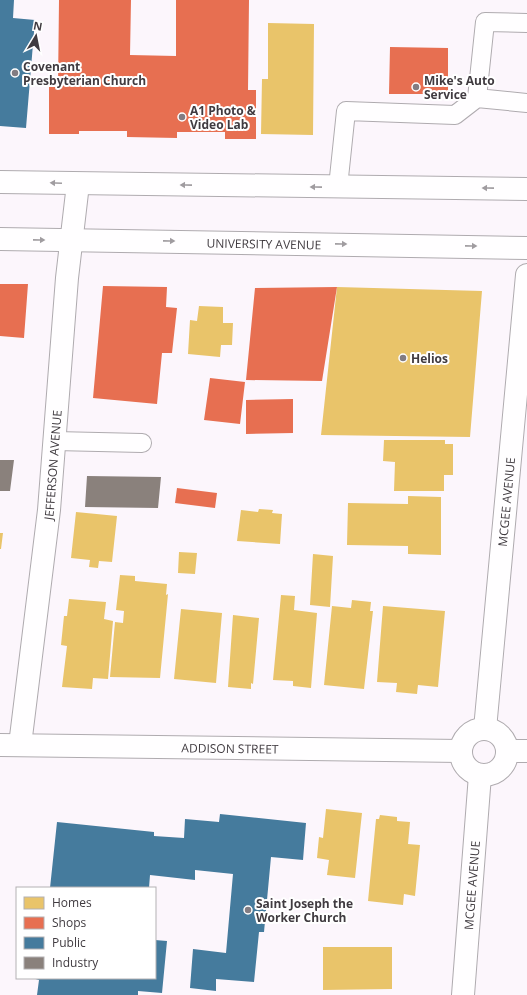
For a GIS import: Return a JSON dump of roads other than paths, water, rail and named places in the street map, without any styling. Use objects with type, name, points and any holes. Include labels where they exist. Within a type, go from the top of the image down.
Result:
[{"type":"street","points":[[0,182],[527,189]]},
{"type":"street","name":"JEFFERSON AVENUE","points":[[10,745],[49,510],[67,278],[78,184]]},
{"type":"street","name":"UNIVERSITY AVENUE","points":[[0,239],[527,248]]},
{"type":"street","name":"MCGEE AVENUE","points":[[484,729],[527,275]]},
{"type":"street","points":[[484,729],[491,730],[517,751],[506,759],[502,766],[492,774],[480,776],[464,764],[460,751],[465,738],[471,732],[484,729]]},
{"type":"street","name":"ADDISON STREET","points":[[10,745],[460,751]]},
{"type":"street","name":"MCGEE AVENUE","points":[[463,995],[480,776]]},
{"type":"lane","points":[[477,98],[485,22],[527,23]]},
{"type":"lane","points":[[338,187],[346,111],[455,115],[477,98],[527,103]]},
{"type":"lane","points":[[55,441],[142,443]]},
{"type":"place","name":"Covenant Presbyterian Church","points":[[15,73]]},
{"type":"place","name":"Mike's Auto Service","points":[[416,87]]},
{"type":"place","name":"A1 Photo & Video Lab","points":[[182,117]]},
{"type":"place","name":"Helios","points":[[403,358]]},
{"type":"place","name":"Saint Joseph the Worker Church","points":[[248,910]]}]
